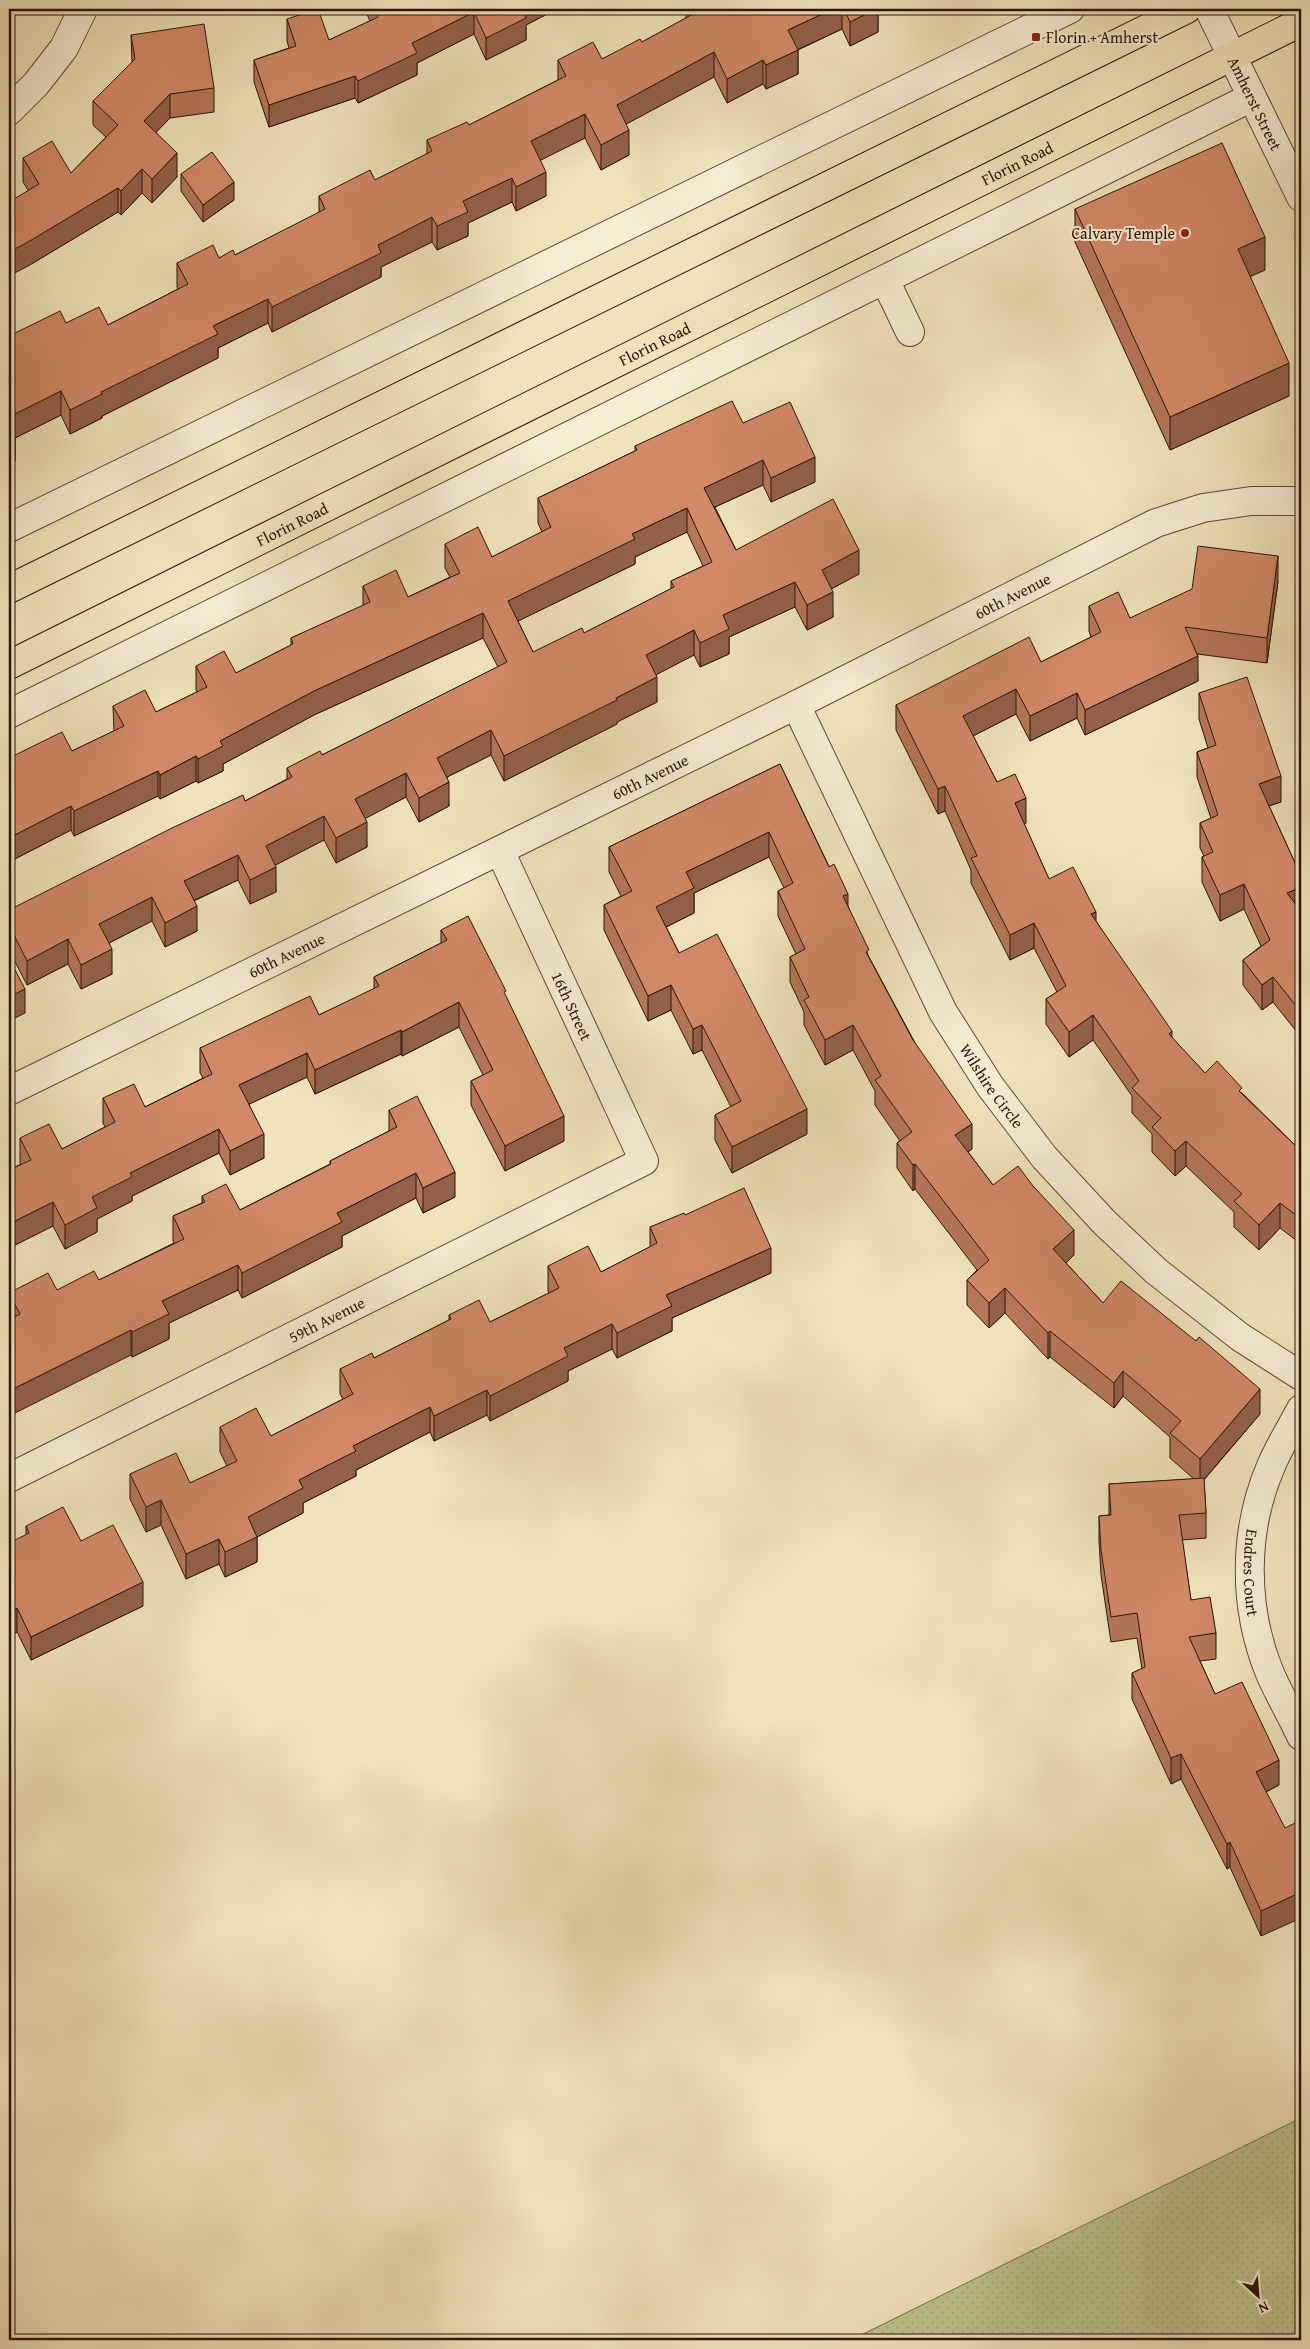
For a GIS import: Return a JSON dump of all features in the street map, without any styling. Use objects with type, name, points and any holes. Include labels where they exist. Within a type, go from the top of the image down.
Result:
[{"type":"main road","points":[[9,589],[1187,9]]},
{"type":"main road","name":"Florin Road","points":[[9,665],[1301,22]]},
{"type":"street","points":[[9,110],[36,84],[64,48],[83,9]]},
{"type":"street","points":[[9,528],[1070,9]]},
{"type":"street","name":"Amherst Street","points":[[1208,9],[1252,96],[1291,153],[1301,197]]},
{"type":"street","points":[[9,714],[1252,96]]},
{"type":"street","points":[[885,280],[910,332]]},
{"type":"street","name":"60th Avenue","points":[[9,1091],[796,705],[1156,523],[1203,508],[1251,500],[1301,501]]},
{"type":"street","name":"Wilshire Circle","points":[[796,705],[943,1012],[990,1086],[1044,1157],[1110,1228],[1156,1271],[1240,1337],[1301,1376]]},
{"type":"street","name":"16th Street","points":[[500,851],[644,1162]]},
{"type":"street","name":"59th Avenue","points":[[9,1478],[644,1162]]},
{"type":"street","name":"Endres Court","points":[[1301,1409],[1271,1466],[1256,1510],[1250,1554],[1250,1591],[1255,1628],[1269,1671],[1301,1736]]},
{"type":"green space","points":[[1301,2118],[1301,2340],[851,2340]]},
{"type":"building","points":[[318,9],[329,40],[378,17],[374,9],[521,9],[526,18],[486,38],[474,12],[412,43],[417,53],[358,81],[355,76],[269,105],[254,60],[296,46],[287,19]]},
{"type":"building","points":[[690,9],[833,9],[788,30],[798,50],[766,65],[763,60],[727,79],[714,52],[617,105],[629,130],[601,145],[585,114],[531,141],[546,172],[516,187],[512,178],[463,201],[468,212],[437,226],[432,217],[378,245],[381,253],[272,307],[268,299],[213,326],[218,334],[101,392],[102,394],[70,410],[61,391],[9,417],[9,351],[13,348],[9,336],[60,311],[66,323],[99,307],[108,325],[188,284],[177,263],[213,245],[219,258],[233,250],[235,255],[325,209],[319,196],[370,170],[375,180],[432,151],[427,140],[467,122],[469,125],[566,76],[558,60],[593,42],[602,59],[640,39],[642,42],[693,14]]},
{"type":"building","points":[[844,9],[876,9],[850,22]]},
{"type":"building","points":[[204,24],[214,88],[170,94],[144,121],[177,153],[152,179],[142,169],[121,191],[118,188],[9,252],[9,202],[39,184],[23,158],[52,141],[71,173],[118,125],[93,101],[135,59],[131,35]]},
{"type":"building","points":[[1222,143],[1265,237],[1238,249],[1289,363],[1170,417],[1075,209]]},
{"type":"building","points":[[212,152],[234,182],[203,205],[181,174]]},
{"type":"building","points":[[732,401],[743,423],[790,402],[815,457],[771,478],[763,460],[704,488],[736,550],[833,499],[859,550],[822,570],[833,592],[807,605],[795,582],[723,615],[729,629],[700,643],[694,630],[646,655],[657,677],[616,698],[617,700],[504,756],[491,730],[437,758],[449,782],[419,798],[406,773],[355,799],[367,822],[336,838],[324,816],[266,846],[276,867],[250,880],[238,855],[184,881],[197,906],[165,923],[152,897],[99,924],[112,949],[81,965],[68,939],[27,961],[9,925],[9,910],[172,828],[243,795],[245,801],[292,777],[287,768],[320,751],[322,755],[507,662],[483,613],[314,691],[220,741],[223,746],[198,759],[196,756],[160,775],[158,771],[74,811],[71,806],[9,838],[9,758],[62,732],[72,751],[124,726],[113,706],[145,690],[156,712],[207,687],[196,666],[224,651],[236,673],[293,644],[291,638],[370,602],[363,586],[396,570],[408,597],[460,573],[445,544],[478,527],[492,557],[551,527],[538,498],[637,450],[635,446]],"holes":[[[687,508],[712,562],[671,581],[674,587],[584,633],[582,628],[533,652],[508,601],[635,539],[632,534]]]},
{"type":"building","points":[[9,424],[15,436],[9,440]]},
{"type":"building","points":[[1198,546],[1278,556],[1267,638],[1185,627],[1198,656],[1085,710],[1077,693],[1030,716],[1016,689],[963,716],[997,782],[1015,774],[1026,798],[1015,803],[1049,879],[1073,867],[1096,912],[1091,914],[1172,1031],[1169,1034],[1205,1073],[1217,1061],[1242,1088],[1239,1091],[1301,1151],[1301,1219],[1280,1203],[1259,1225],[1234,1201],[1242,1194],[1186,1141],[1175,1151],[1152,1127],[1161,1118],[1132,1088],[1139,1081],[1093,1015],[1069,1032],[1046,999],[1066,986],[1034,923],[1010,935],[971,858],[977,856],[945,786],[938,789],[896,705],[1029,637],[1041,662],[1101,632],[1089,606],[1118,592],[1130,618],[1192,589]]},
{"type":"building","points":[[1247,677],[1281,776],[1259,784],[1301,876],[1301,887],[1287,893],[1301,911],[1301,1012],[1273,977],[1262,985],[1243,960],[1270,940],[1244,884],[1220,895],[1202,857],[1213,852],[1200,823],[1218,815],[1197,752],[1216,745],[1199,693]]},
{"type":"building","points":[[780,764],[829,867],[834,864],[848,894],[843,896],[869,950],[866,952],[913,1040],[972,1124],[955,1135],[993,1185],[1018,1166],[1033,1186],[1074,1230],[1053,1249],[1103,1303],[1121,1281],[1196,1341],[1199,1337],[1260,1389],[1200,1459],[1170,1433],[1181,1421],[1123,1371],[1114,1383],[1050,1331],[1048,1333],[1005,1288],[989,1303],[967,1280],[989,1260],[897,1143],[912,1132],[875,1080],[881,1076],[853,1025],[825,1040],[804,1000],[809,997],[790,957],[805,949],[778,891],[793,883],[769,832],[686,872],[694,888],[656,907],[679,953],[717,934],[807,1109],[732,1147],[715,1115],[741,1101],[702,1025],[693,1029],[671,985],[648,996],[604,905],[632,891],[609,847]]},
{"type":"building","points":[[468,916],[506,991],[504,992],[564,1116],[505,1146],[471,1081],[493,1070],[459,1002],[402,1032],[401,1030],[315,1070],[307,1053],[239,1085],[264,1134],[230,1151],[219,1129],[130,1173],[132,1177],[92,1197],[97,1208],[65,1225],[53,1202],[9,1224],[9,1170],[31,1160],[20,1138],[49,1124],[62,1149],[115,1122],[103,1098],[134,1084],[145,1107],[212,1074],[200,1048],[310,996],[319,1015],[379,986],[374,977],[447,940],[441,930]]},
{"type":"building","points":[[9,958],[25,989],[9,997]]},
{"type":"building","points":[[417,1096],[455,1172],[423,1188],[416,1173],[337,1213],[342,1222],[242,1273],[238,1265],[162,1301],[169,1314],[132,1332],[131,1330],[9,1391],[9,1320],[20,1314],[9,1293],[48,1273],[57,1290],[94,1271],[99,1280],[184,1239],[173,1216],[205,1202],[202,1196],[226,1184],[240,1210],[331,1164],[330,1161],[397,1127],[389,1110]]},
{"type":"building","points":[[744,1188],[771,1248],[666,1295],[672,1306],[617,1333],[612,1324],[564,1348],[568,1356],[490,1396],[487,1390],[434,1416],[430,1407],[353,1446],[356,1451],[299,1480],[303,1488],[248,1517],[257,1537],[225,1552],[219,1539],[186,1554],[161,1500],[146,1507],[130,1474],[176,1453],[190,1483],[237,1461],[220,1427],[256,1408],[271,1436],[353,1394],[340,1369],[372,1353],[374,1358],[451,1319],[449,1315],[479,1300],[490,1322],[559,1288],[548,1266],[588,1246],[601,1272],[657,1243],[650,1227],[684,1213],[685,1215]]},
{"type":"building","points":[[1204,1478],[1206,1513],[1179,1515],[1191,1600],[1210,1597],[1216,1633],[1189,1637],[1215,1694],[1242,1682],[1279,1760],[1256,1772],[1285,1828],[1301,1820],[1301,1892],[1261,1911],[1230,1842],[1227,1844],[1181,1754],[1171,1758],[1132,1673],[1145,1667],[1137,1613],[1111,1617],[1101,1550],[1099,1516],[1111,1515],[1109,1484]]},
{"type":"building","points":[[63,1507],[81,1541],[113,1525],[143,1582],[31,1637],[17,1608],[9,1613],[9,1543],[29,1533],[26,1526]]},
{"type":"place","name":"Florin + Amherst","points":[[1036,37]]},
{"type":"place","name":"Calvary Temple","points":[[1185,233]]}]
